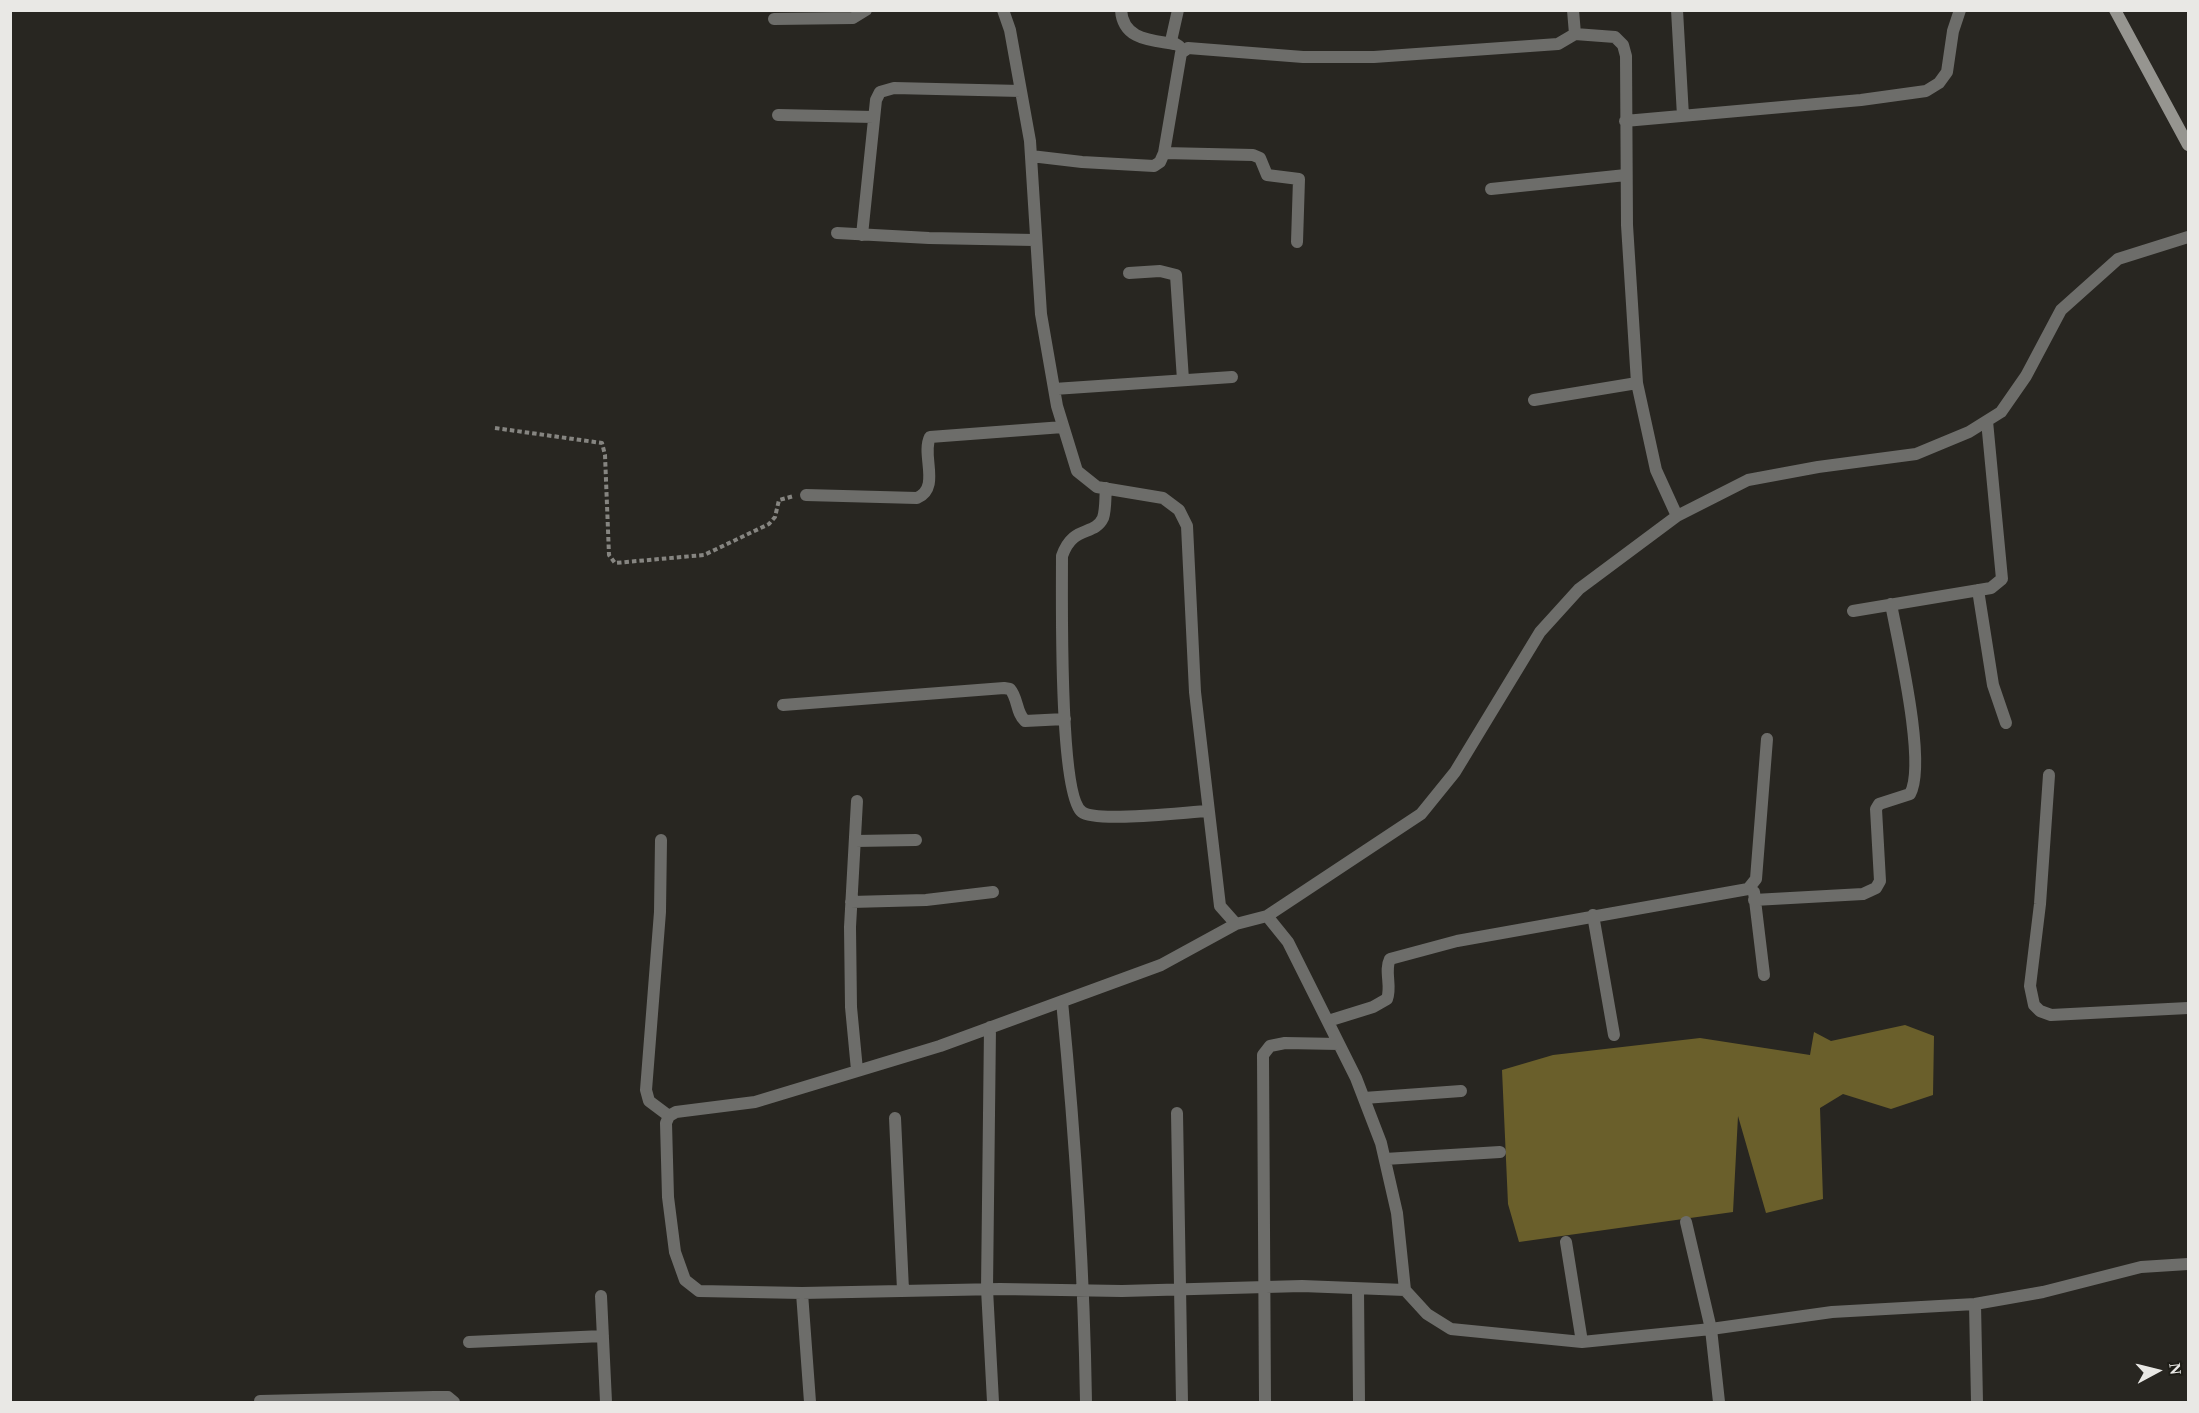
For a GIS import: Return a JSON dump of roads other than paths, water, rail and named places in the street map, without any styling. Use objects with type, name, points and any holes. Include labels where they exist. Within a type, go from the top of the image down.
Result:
[{"type":"main road","points":[[2115,10],[2188,145]]},
{"type":"street","points":[[774,18],[853,18],[866,10]]},
{"type":"street","points":[[1004,10],[1011,30],[1031,156],[1034,240],[1041,314],[1054,389],[1077,471],[1097,487],[1163,498],[1179,510],[1187,526],[1195,692],[1208,811],[1220,906],[1236,924]]},
{"type":"street","points":[[1121,10],[1124,25],[1131,33],[1179,46],[1303,57],[1374,57],[1558,44],[1575,34],[1615,37],[1623,45],[1626,56],[1626,175],[1636,383],[1656,470],[1677,516]]},
{"type":"street","points":[[1031,156],[1145,167],[1154,166],[1160,162],[1164,153],[1179,46],[1170,35],[1178,10]]},
{"type":"street","points":[[1573,10],[1575,34]]},
{"type":"street","points":[[1677,10],[1683,116]]},
{"type":"street","points":[[1625,121],[1860,100],[1926,91],[1939,83],[1947,72],[1959,11]]},
{"type":"street","points":[[862,234],[876,100],[880,92],[886,89],[1021,91]]},
{"type":"street","points":[[778,115],[874,117]]},
{"type":"street","points":[[1164,153],[1253,155],[1260,158],[1267,175],[1299,178],[1297,242]]},
{"type":"street","points":[[1491,189],[1626,175]]},
{"type":"street","points":[[837,233],[1034,240]]},
{"type":"street","points":[[1405,1290],[1265,1287],[1180,1290],[987,1289],[802,1293],[699,1291],[685,1280],[675,1252],[668,1197],[666,1123],[669,1116],[676,1112],[755,1102],[940,1046],[1161,965],[1236,924],[1267,916],[1421,814],[1455,772],[1540,633],[1579,589],[1677,516],[1748,480],[1818,467],[1916,454],[1969,432],[2001,412],[2026,376],[2061,310],[2118,259],[2188,237]]},
{"type":"street","points":[[1129,273],[1160,271],[1176,275],[1183,380]]},
{"type":"street","points":[[1054,389],[1232,377]]},
{"type":"street","points":[[1534,400],[1636,383]]},
{"type":"street","points":[[1853,611],[1998,585],[2002,579],[1987,421]]},
{"type":"street","points":[[806,495],[917,498],[924,495],[928,488],[927,445],[930,436],[1063,427]]},
{"type":"street","points":[[1106,488],[1102,518],[1097,525],[1075,535],[1067,542],[1062,556],[1065,719],[1074,804],[1083,814],[1101,818],[1208,811]]},
{"type":"street","points":[[1978,590],[1993,685],[2006,723]]},
{"type":"street","points":[[1755,900],[1863,894],[1876,888],[1880,881],[1876,809],[1884,801],[1910,794],[1916,771],[1910,714],[1891,604]]},
{"type":"street","points":[[783,705],[1004,688],[1010,689],[1013,693],[1021,718],[1025,721],[1065,719]]},
{"type":"street","points":[[1764,975],[1753,885],[1760,842],[1767,739]]},
{"type":"street","points":[[2049,775],[2040,904],[2030,986],[2034,1005],[2040,1011],[2051,1014],[2188,1008]]},
{"type":"street","points":[[856,801],[851,902],[851,1007],[857,1070]]},
{"type":"street","points":[[661,840],[660,912],[646,1090],[649,1101],[669,1116]]},
{"type":"street","points":[[855,841],[916,840]]},
{"type":"street","points":[[1328,1021],[1373,1007],[1387,999],[1390,959],[1456,941],[1593,915],[1740,891],[1753,885]]},
{"type":"street","points":[[851,902],[926,900],[993,892]]},
{"type":"street","points":[[1593,915],[1614,1035]]},
{"type":"street","points":[[1267,916],[1288,942],[1364,1098],[1385,1159],[1397,1213],[1405,1290],[1427,1314],[1451,1329],[1582,1342],[1711,1329],[1832,1312],[1975,1304],[2043,1292],[2141,1267],[2188,1264]]},
{"type":"street","points":[[1062,1001],[1075,1127],[1085,1290],[1086,1402]]},
{"type":"street","points":[[990,1026],[987,1289],[993,1402]]},
{"type":"street","points":[[1265,1402],[1263,1055],[1270,1046],[1285,1043],[1339,1044]]},
{"type":"street","points":[[1364,1098],[1461,1091]]},
{"type":"street","points":[[1177,1113],[1182,1402]]},
{"type":"street","points":[[895,1118],[903,1290]]},
{"type":"street","points":[[1385,1159],[1500,1152]]},
{"type":"street","points":[[1686,1222],[1711,1329],[1719,1402]]},
{"type":"street","points":[[1566,1242],[1582,1342]]},
{"type":"street","points":[[1358,1288],[1359,1402]]},
{"type":"street","points":[[802,1293],[810,1402]]},
{"type":"street","points":[[601,1296],[606,1402]]},
{"type":"street","points":[[1975,1304],[1977,1402]]},
{"type":"street","points":[[469,1342],[603,1336]]},
{"type":"street","points":[[260,1401],[448,1397],[454,1402]]}]
